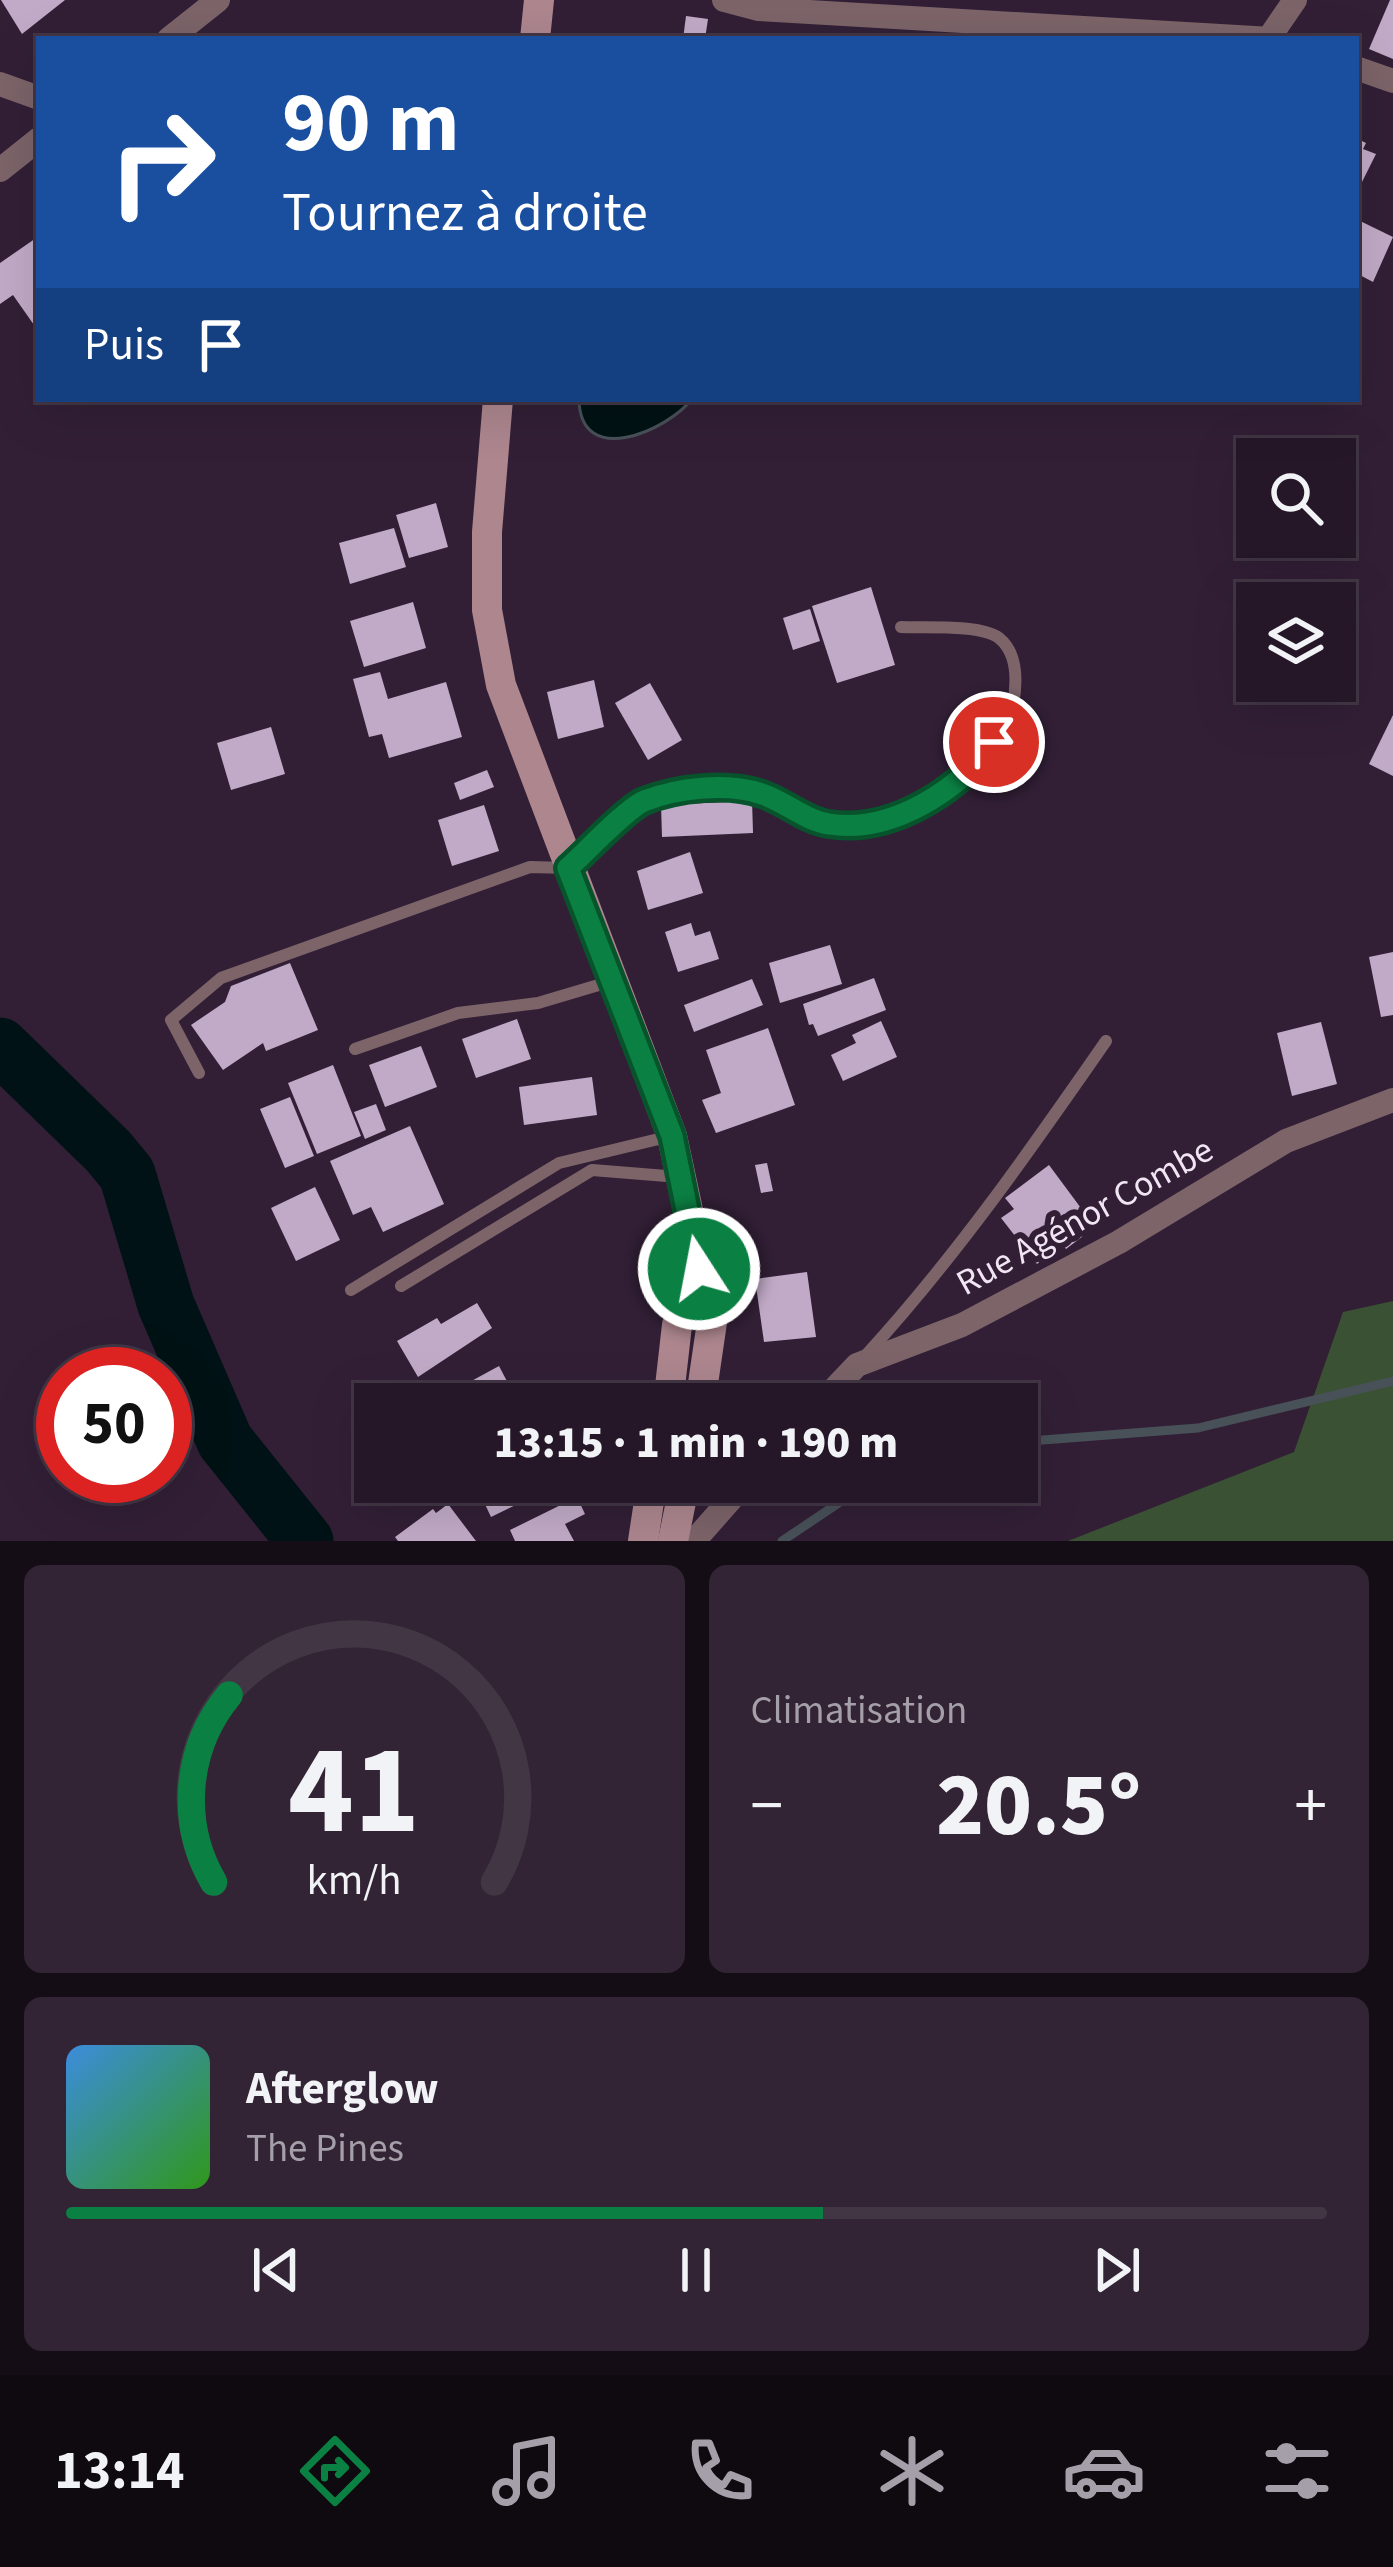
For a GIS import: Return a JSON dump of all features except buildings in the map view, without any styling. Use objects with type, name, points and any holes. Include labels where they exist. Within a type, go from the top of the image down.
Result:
[{"type":"main road","points":[[535,36],[539,0]]},
{"type":"main road","points":[[498,402],[487,532],[487,610],[501,685],[672,1136],[712,1322],[703,1383]]},
{"type":"main road","points":[[670,1383],[677,1325],[699,1269]]},
{"type":"main road","points":[[644,1541],[649,1503]]},
{"type":"main road","points":[[673,1541],[682,1503]]},
{"type":"street","points":[[173,36],[218,0]]},
{"type":"street","points":[[724,0],[758,8],[1211,36]]},
{"type":"street","points":[[1272,36],[1295,0]]},
{"type":"street","points":[[1359,69],[1393,81]]},
{"type":"street","points":[[0,84],[36,97]]},
{"type":"street","points":[[0,170],[36,141]]},
{"type":"street","name":"Rue Agénor Combe","points":[[840,1383],[857,1365],[962,1325],[1119,1242],[1286,1141],[1393,1100]]},
{"type":"street","points":[[705,1503],[719,1510]]},
{"type":"street","points":[[694,1541],[726,1503]]},
{"type":"lane","points":[[199,1073],[171,1020],[221,978],[530,867],[568,868],[640,802],[716,788],[758,792],[827,824],[878,821],[924,805],[979,763],[1010,720],[1016,687],[1014,659],[1004,641],[988,631],[901,627]]},
{"type":"lane","points":[[355,1049],[458,1013],[538,1004],[613,981]]},
{"type":"lane","points":[[857,1365],[914,1303],[1106,1041]]},
{"type":"lane","points":[[351,1290],[559,1163],[672,1136]]},
{"type":"lane","points":[[401,1286],[592,1170],[680,1177]]},
{"type":"green space","points":[[1393,1301],[1393,1541],[1068,1541],[1294,1452],[1343,1312]]},
{"type":"shaded area","points":[[580,402],[689,402],[646,432],[626,437],[594,433],[583,420]]},
{"type":"waterway","points":[[0,1046],[127,1174],[166,1305],[225,1441],[305,1541]]},
{"type":"waterway","points":[[1038,1440],[1198,1428],[1393,1381]]},
{"type":"waterway","points":[[782,1541],[839,1503]]},
{"type":"route","points":[[699,1269],[672,1136],[568,868],[640,802],[716,788],[758,792],[827,824],[878,821],[924,805],[979,763],[994,742]]}]
